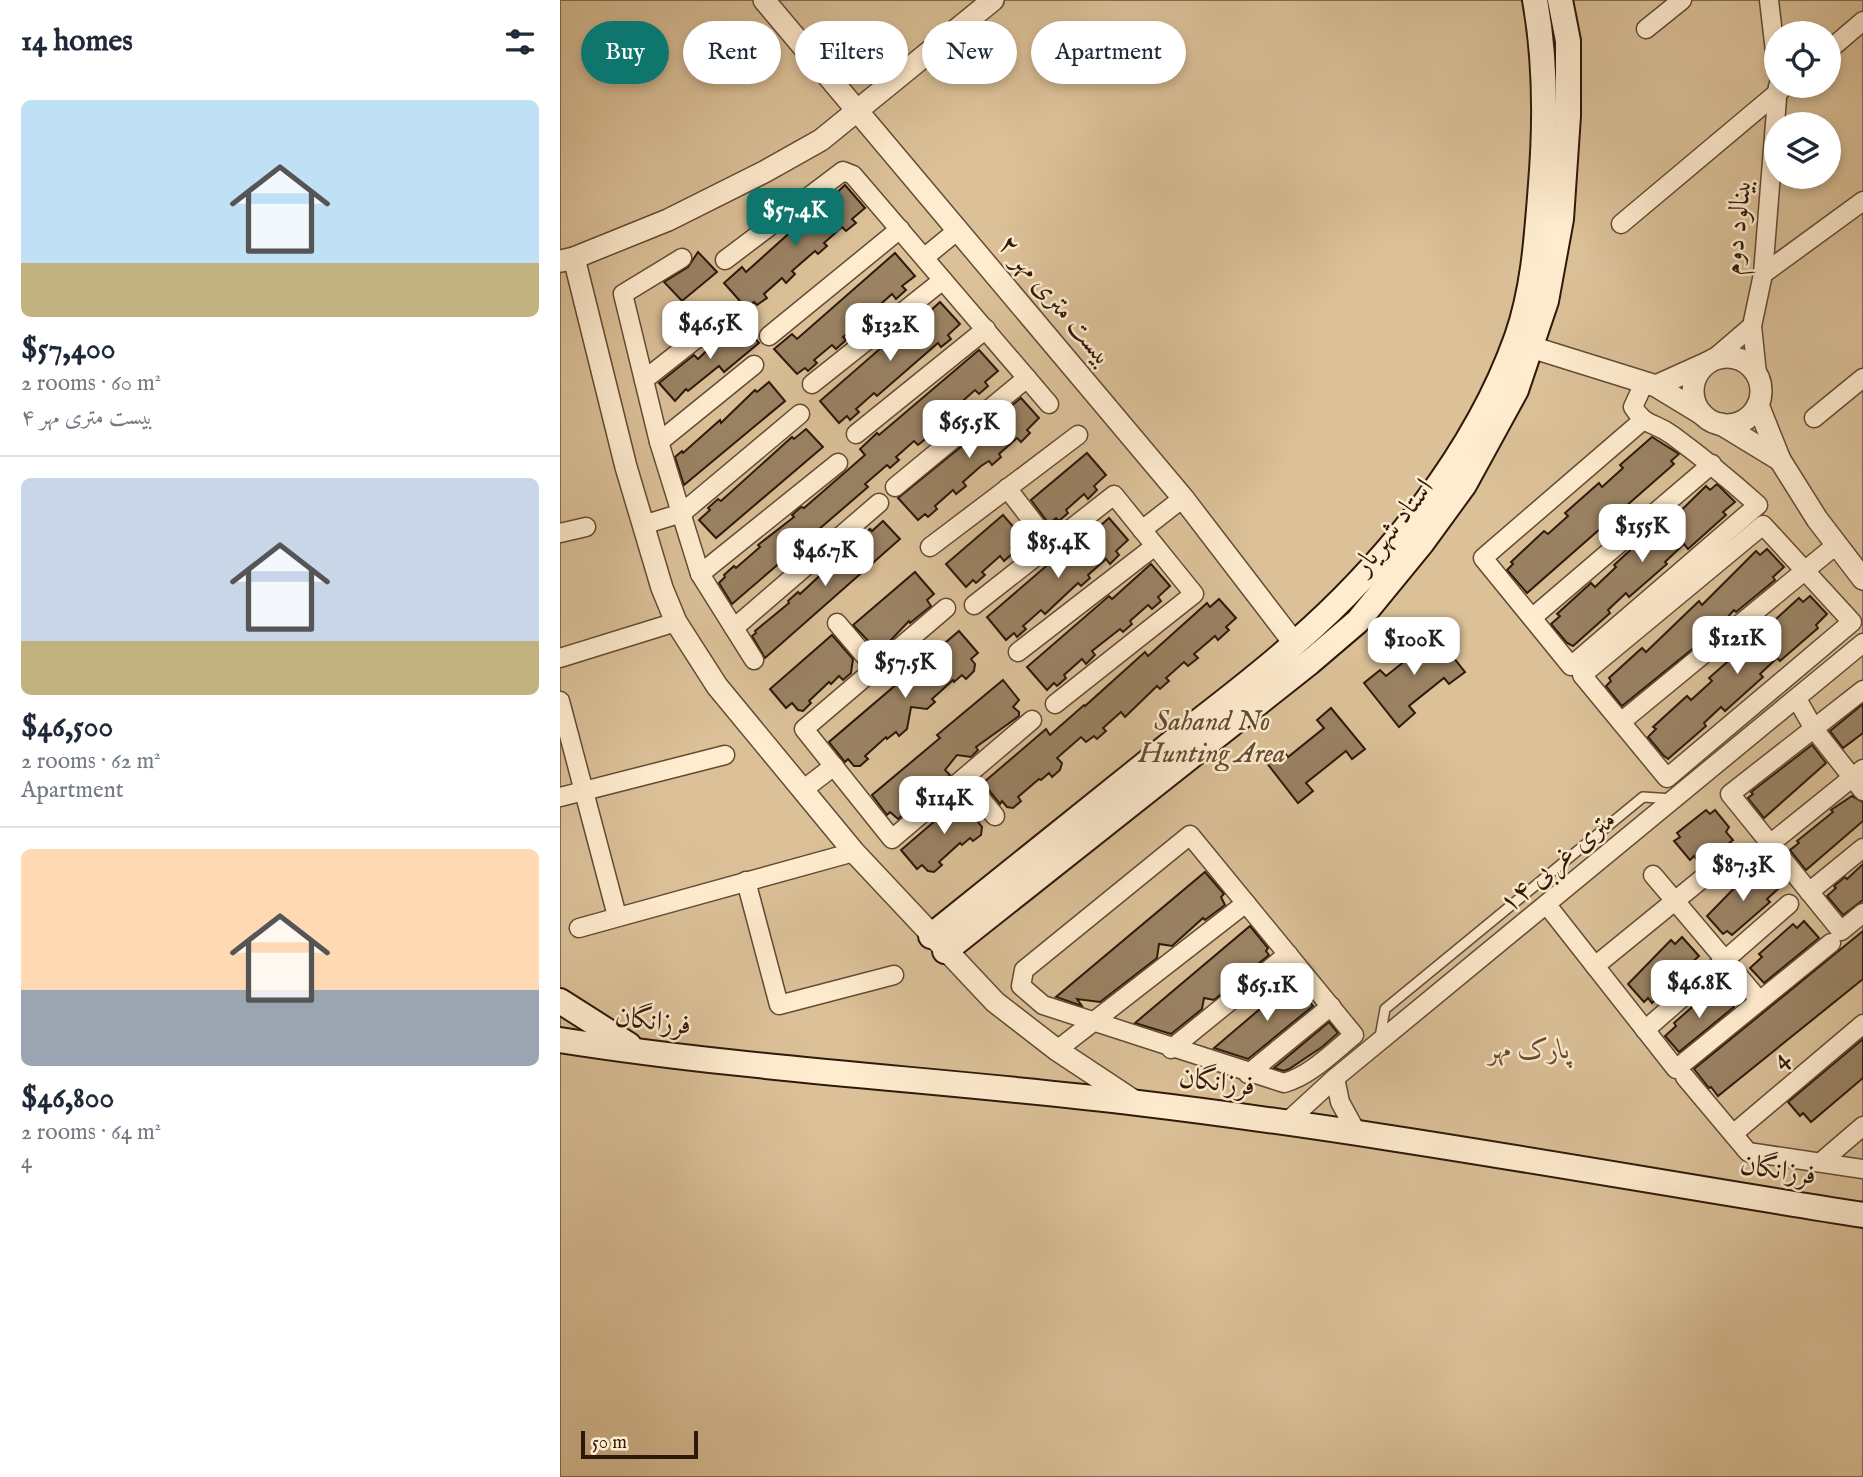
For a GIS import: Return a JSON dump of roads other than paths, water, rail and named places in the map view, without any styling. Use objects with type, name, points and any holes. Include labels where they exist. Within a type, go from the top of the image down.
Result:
[{"type":"main road","name":"استاد شهریار","points":[[1302,653],[1422,509],[1467,440],[1500,381],[1518,335],[1534,272],[1546,120],[1540,27],[1535,0]]},
{"type":"main road","name":"استاد شهریار","points":[[938,944],[1302,653],[1358,621],[1421,544],[1464,485],[1516,390],[1546,301],[1561,219],[1568,104],[1568,41],[1560,0]]},
{"type":"main road","points":[[560,1001],[642,1053]]},
{"type":"main road","name":"فرزانگان","points":[[560,1040],[642,1053],[1137,1103],[1287,1122],[1863,1215]]},
{"type":"street","name":"بیست متری مهر ۲","points":[[764,0],[1183,498],[1302,653]]},
{"type":"street","points":[[992,0],[821,140],[668,220],[567,260],[596,351],[643,525],[676,622],[716,686],[854,852],[995,1002],[1057,1050],[1137,1103]]},
{"type":"street","points":[[1646,29],[1682,0]]},
{"type":"street","points":[[1769,0],[1771,21]]},
{"type":"street","points":[[1841,40],[1863,21]]},
{"type":"street","points":[[1622,224],[1769,98]]},
{"type":"street","name":"بینالود دوم","points":[[1757,373],[1752,326],[1763,274],[1780,98]]},
{"type":"street","points":[[725,260],[843,172],[853,175],[1049,404]]},
{"type":"street","points":[[1763,274],[1863,201]]},
{"type":"street","points":[[769,336],[900,229]]},
{"type":"street","points":[[925,257],[958,230]]},
{"type":"street","points":[[682,258],[623,294],[659,442],[700,574],[754,660]]},
{"type":"street","points":[[812,384],[943,280]]},
{"type":"street","points":[[644,380],[725,316]]},
{"type":"street","points":[[1702,414],[1693,393],[1694,382],[1709,363],[1752,326]]},
{"type":"street","points":[[856,434],[986,329]]},
{"type":"street","points":[[1531,347],[1650,384],[1780,460]]},
{"type":"street","points":[[1642,421],[1483,558],[1571,666],[1758,505],[1712,464],[1666,430],[1642,421],[1633,407],[1650,384],[1729,357],[1740,359],[1757,373],[1761,384],[1758,405],[1780,460],[1836,545],[1863,579]]},
{"type":"street","points":[[659,442],[754,365]]},
{"type":"street","points":[[895,487],[1027,378]]},
{"type":"street","points":[[1814,418],[1863,378]]},
{"type":"street","points":[[1721,424],[1743,421],[1758,405]]},
{"type":"street","points":[[643,525],[682,513],[800,414]]},
{"type":"street","points":[[930,547],[1078,435]]},
{"type":"street","points":[[700,574],[838,463]]},
{"type":"street","points":[[1533,617],[1712,464]]},
{"type":"street","points":[[1007,488],[1051,545]]},
{"type":"street","points":[[975,605],[1114,495],[1194,594],[1055,704]]},
{"type":"street","points":[[1142,530],[1183,498]]},
{"type":"street","points":[[734,628],[879,503]]},
{"type":"street","points":[[1763,525],[1803,569],[1852,622],[1667,778],[1582,675],[1763,525]]},
{"type":"street","points":[[560,533],[586,527]]},
{"type":"street","points":[[1621,722],[1803,569],[1836,545]]},
{"type":"street","points":[[1018,652],[1155,546]]},
{"type":"street","points":[[946,608],[804,729],[892,839],[1032,720]]},
{"type":"street","points":[[560,658],[676,622]]},
{"type":"street","points":[[837,623],[876,668]]},
{"type":"street","name":"۱۴ متری غربی","points":[[1287,1122],[1335,1079],[1863,643]]},
{"type":"street","points":[[1863,690],[1730,794],[1841,931],[1863,913]]},
{"type":"street","points":[[1770,844],[1859,779],[1814,729],[1797,699]]},
{"type":"street","points":[[560,701],[617,916]]},
{"type":"street","points":[[560,797],[725,755]]},
{"type":"street","points":[[804,789],[834,766]]},
{"type":"street","points":[[964,778],[995,816]]},
{"type":"street","points":[[1190,835],[1246,903],[1354,1035],[1301,1077],[1290,1082],[1284,1083],[1248,1074],[1043,1006],[1021,986],[1024,970],[1190,835]]},
{"type":"street","points":[[1809,892],[1863,848]]},
{"type":"street","points":[[579,928],[854,852]]},
{"type":"street","points":[[1595,967],[1730,856]]},
{"type":"street","points":[[1653,876],[1759,1000]]},
{"type":"street","points":[[746,881],[779,1005],[894,975]]},
{"type":"street","points":[[1057,1050],[1246,903]]},
{"type":"street","points":[[1645,1030],[1789,904]]},
{"type":"street","points":[[1547,905],[1676,1069],[1831,943]]},
{"type":"street","points":[[1171,1049],[1288,954]]},
{"type":"street","points":[[1248,1074],[1331,1006]]},
{"type":"street","name":"4","points":[[1733,1134],[1863,1024]]},
{"type":"street","points":[[1685,1076],[1748,1152],[1863,1169]]},
{"type":"street","points":[[1335,1079],[1340,1102],[1358,1135]]},
{"type":"street","points":[[1821,1162],[1863,1126]]},
{"type":"lane","points":[[1380,1042],[1385,1009],[1509,910],[1643,797],[1675,799]]},
{"type":"park label","name":"Sahand No Hunting Area","points":[[1212,738]]},
{"type":"park label","name":"پارک مهر","points":[[1529,1050]]}]
